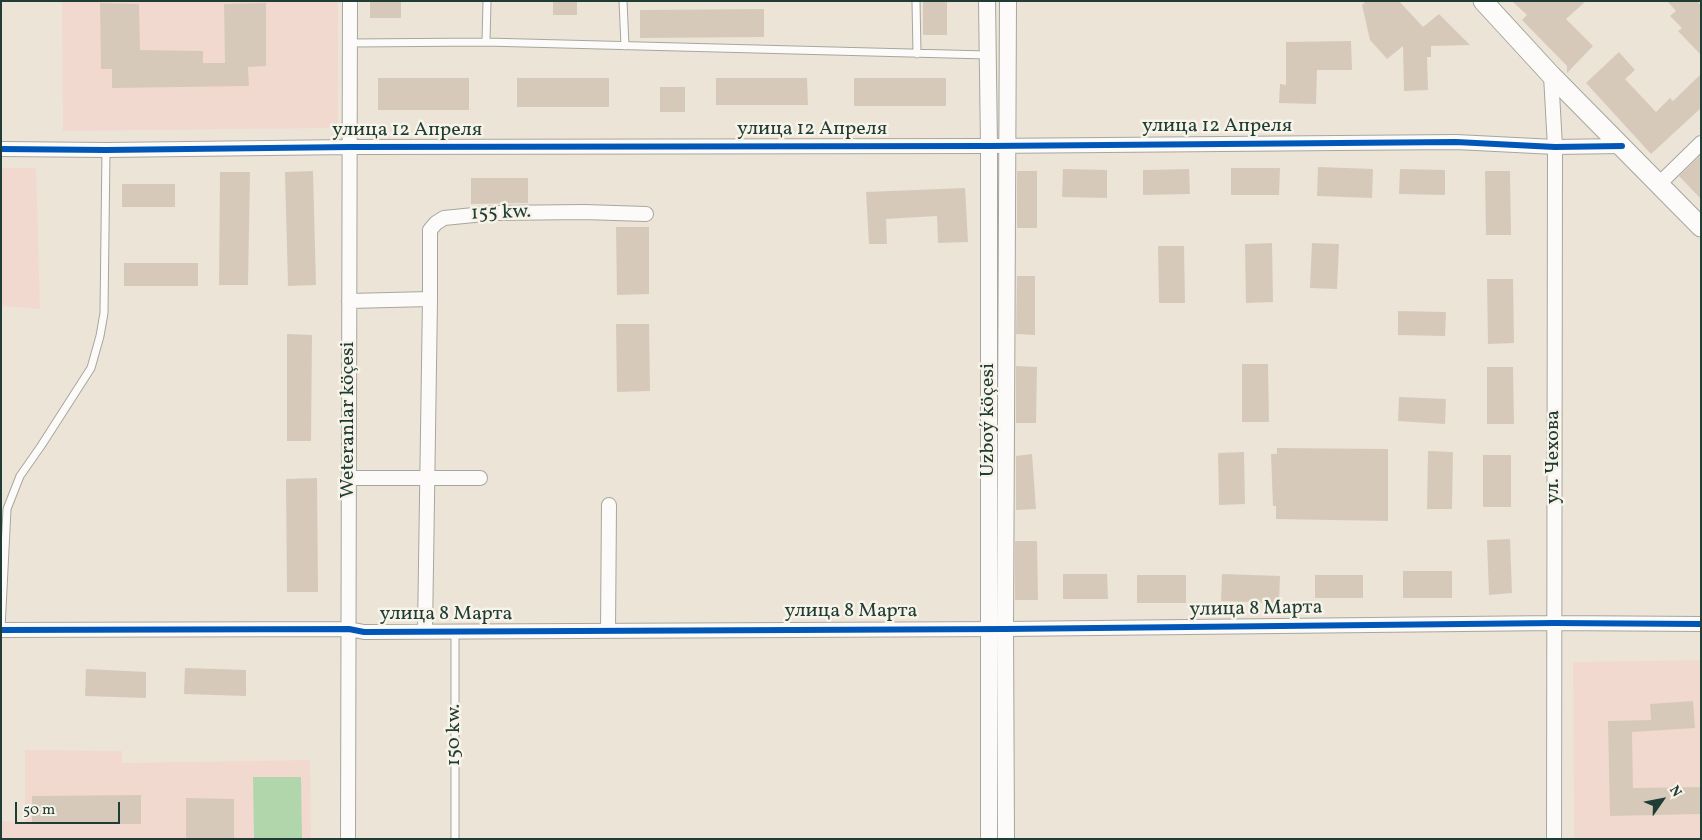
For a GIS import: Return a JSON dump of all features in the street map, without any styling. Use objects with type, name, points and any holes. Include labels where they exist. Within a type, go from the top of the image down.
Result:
[{"type":"main road","points":[[1483,1],[1551,75],[1701,227]]},
{"type":"street","name":"Weteranlar köçesi","points":[[348,839],[350,1]]},
{"type":"street","name":"Uzboý köçesi","points":[[987,1],[997,628],[1006,839]]},
{"type":"street","name":"Uzboý köçesi","points":[[989,839],[997,628],[1009,145],[1008,1]]},
{"type":"street","name":"ул. Чехова","points":[[1551,75],[1555,147],[1554,839]]},
{"type":"street","name":"улица 12 Апреля","points":[[1,149],[989,146],[1456,142],[1555,147],[1622,146]]},
{"type":"street","points":[[1659,184],[1701,143]]},
{"type":"street","name":"155 kw.","points":[[425,631],[430,230],[444,218],[494,213],[646,214]]},
{"type":"street","points":[[349,300],[430,299]]},
{"type":"street","points":[[349,478],[480,478]]},
{"type":"street","points":[[608,630],[609,505]]},
{"type":"street","name":"улица 8 Марта","points":[[1,630],[348,629],[364,632],[1554,623],[1701,624]]},
{"type":"lane","points":[[486,42],[487,1]]},
{"type":"lane","points":[[623,1],[624,46]]},
{"type":"lane","points":[[916,1],[917,54]]},
{"type":"lane","points":[[350,43],[486,42],[987,55]]},
{"type":"lane","points":[[1,630],[7,509],[20,476],[91,368],[100,336],[104,313],[106,150]]},
{"type":"lane","name":"150 kw.","points":[[455,631],[455,839]]},
{"type":"shaded area","points":[[62,1],[338,1],[338,128],[63,131]]},
{"type":"shaded area","points":[[1,168],[36,168],[40,309],[1,306]]},
{"type":"shaded area","points":[[1701,660],[1701,839],[1574,839],[1573,662]]},
{"type":"shaded area","points":[[25,750],[122,751],[122,763],[310,760],[311,839],[1,839],[1,821],[25,822]]},
{"type":"green space","points":[[253,777],[301,777],[302,839],[254,839]]},
{"type":"building","points":[[370,1],[401,1],[401,18],[370,18]]},
{"type":"building","points":[[553,1],[577,1],[577,15],[553,15]]},
{"type":"building","points":[[923,1],[947,1],[947,35],[923,35]]},
{"type":"building","points":[[1366,1],[1399,1],[1423,27],[1439,14],[1470,45],[1431,46],[1431,57],[1427,57],[1428,90],[1404,91],[1403,46],[1387,59],[1370,40],[1362,5]]},
{"type":"building","points":[[1512,1],[1586,1],[1566,19],[1593,46],[1567,73],[1567,66],[1522,20],[1527,15]]},
{"type":"building","points":[[1667,1],[1697,1],[1701,5],[1701,55],[1678,31],[1682,28],[1670,16],[1676,11]]},
{"type":"building","points":[[100,3],[139,4],[140,50],[203,51],[203,63],[225,63],[224,4],[266,3],[266,66],[248,67],[249,86],[112,88],[112,69],[101,69]]},
{"type":"building","points":[[764,9],[764,37],[640,38],[640,10]]},
{"type":"building","points":[[1351,41],[1352,70],[1317,70],[1316,104],[1279,103],[1280,84],[1286,85],[1286,42]]},
{"type":"building","points":[[1619,52],[1635,70],[1625,79],[1656,112],[1670,98],[1673,101],[1701,74],[1701,108],[1651,154],[1586,83]]},
{"type":"building","points":[[378,78],[469,78],[469,110],[378,110]]},
{"type":"building","points":[[517,78],[609,78],[609,107],[517,107]]},
{"type":"building","points":[[716,78],[807,78],[808,105],[716,105]]},
{"type":"building","points":[[854,78],[946,78],[946,106],[854,106]]},
{"type":"building","points":[[660,87],[685,87],[685,112],[660,112]]},
{"type":"building","points":[[1701,155],[1701,199],[1679,176]]},
{"type":"building","points":[[1318,167],[1373,169],[1372,198],[1317,196]]},
{"type":"building","points":[[1231,168],[1280,168],[1279,195],[1231,195]]},
{"type":"building","points":[[1063,169],[1107,170],[1107,198],[1062,197]]},
{"type":"building","points":[[1189,169],[1190,194],[1143,195],[1143,170]]},
{"type":"building","points":[[1400,169],[1445,170],[1445,195],[1399,194]]},
{"type":"building","points":[[313,171],[316,285],[288,286],[285,172]]},
{"type":"building","points":[[1017,171],[1037,171],[1037,228],[1017,228]]},
{"type":"building","points":[[1485,171],[1510,171],[1511,235],[1486,235]]},
{"type":"building","points":[[220,172],[250,172],[248,285],[219,285]]},
{"type":"building","points":[[471,178],[528,178],[528,203],[471,204]]},
{"type":"building","points":[[122,184],[175,184],[175,207],[122,207]]},
{"type":"building","points":[[965,188],[968,242],[938,243],[937,216],[886,219],[887,244],[869,244],[866,192]]},
{"type":"building","points":[[616,227],[649,227],[649,294],[617,295]]},
{"type":"building","points":[[1272,243],[1273,302],[1246,303],[1245,244]]},
{"type":"building","points":[[1312,243],[1339,244],[1337,289],[1310,288]]},
{"type":"building","points":[[1158,246],[1184,246],[1185,303],[1159,303]]},
{"type":"building","points":[[124,263],[198,263],[198,286],[124,286]]},
{"type":"building","points":[[1017,276],[1035,276],[1035,335],[1016,334]]},
{"type":"building","points":[[1487,279],[1513,279],[1514,343],[1488,344]]},
{"type":"building","points":[[1398,311],[1446,312],[1445,336],[1398,335]]},
{"type":"building","points":[[616,324],[649,324],[650,391],[617,392]]},
{"type":"building","points":[[287,334],[312,335],[311,441],[287,441]]},
{"type":"building","points":[[1242,364],[1268,364],[1269,422],[1242,422]]},
{"type":"building","points":[[1016,366],[1037,367],[1036,423],[1016,423]]},
{"type":"building","points":[[1487,367],[1513,367],[1514,424],[1487,424]]},
{"type":"building","points":[[1399,397],[1446,399],[1445,424],[1398,421]]},
{"type":"building","points":[[1277,448],[1388,449],[1388,521],[1276,519],[1276,506],[1273,506],[1271,454],[1277,454]]},
{"type":"building","points":[[1428,451],[1453,452],[1452,509],[1427,509]]},
{"type":"building","points":[[1244,452],[1245,504],[1219,505],[1218,453]]},
{"type":"building","points":[[1032,454],[1036,509],[1016,510],[1016,456]]},
{"type":"building","points":[[1483,455],[1511,455],[1511,507],[1483,507]]},
{"type":"building","points":[[317,478],[318,592],[287,592],[286,479]]},
{"type":"building","points":[[1510,539],[1512,593],[1489,595],[1487,540]]},
{"type":"building","points":[[1015,541],[1037,541],[1038,600],[1015,600]]},
{"type":"building","points":[[1403,571],[1452,571],[1452,598],[1403,598]]},
{"type":"building","points":[[1063,574],[1107,574],[1108,599],[1063,599]]},
{"type":"building","points":[[1222,574],[1280,576],[1279,603],[1221,601]]},
{"type":"building","points":[[1137,575],[1186,575],[1186,603],[1137,603]]},
{"type":"building","points":[[1315,575],[1363,575],[1363,598],[1315,598]]},
{"type":"building","points":[[185,668],[246,670],[246,696],[184,694]]},
{"type":"building","points":[[86,669],[146,672],[146,698],[85,696]]},
{"type":"building","points":[[1693,701],[1695,728],[1632,732],[1633,788],[1701,787],[1701,814],[1610,816],[1608,721],[1651,720],[1650,704]]},
{"type":"building","points":[[141,795],[141,824],[32,824],[32,796]]},
{"type":"building","points":[[186,798],[234,799],[234,839],[186,839]]},
{"type":"cycle path","points":[[1,149],[989,146],[1456,142],[1555,147],[1622,146]]},
{"type":"cycle path","points":[[1,630],[349,629],[364,632],[1005,629],[1554,623],[1701,624]]}]
